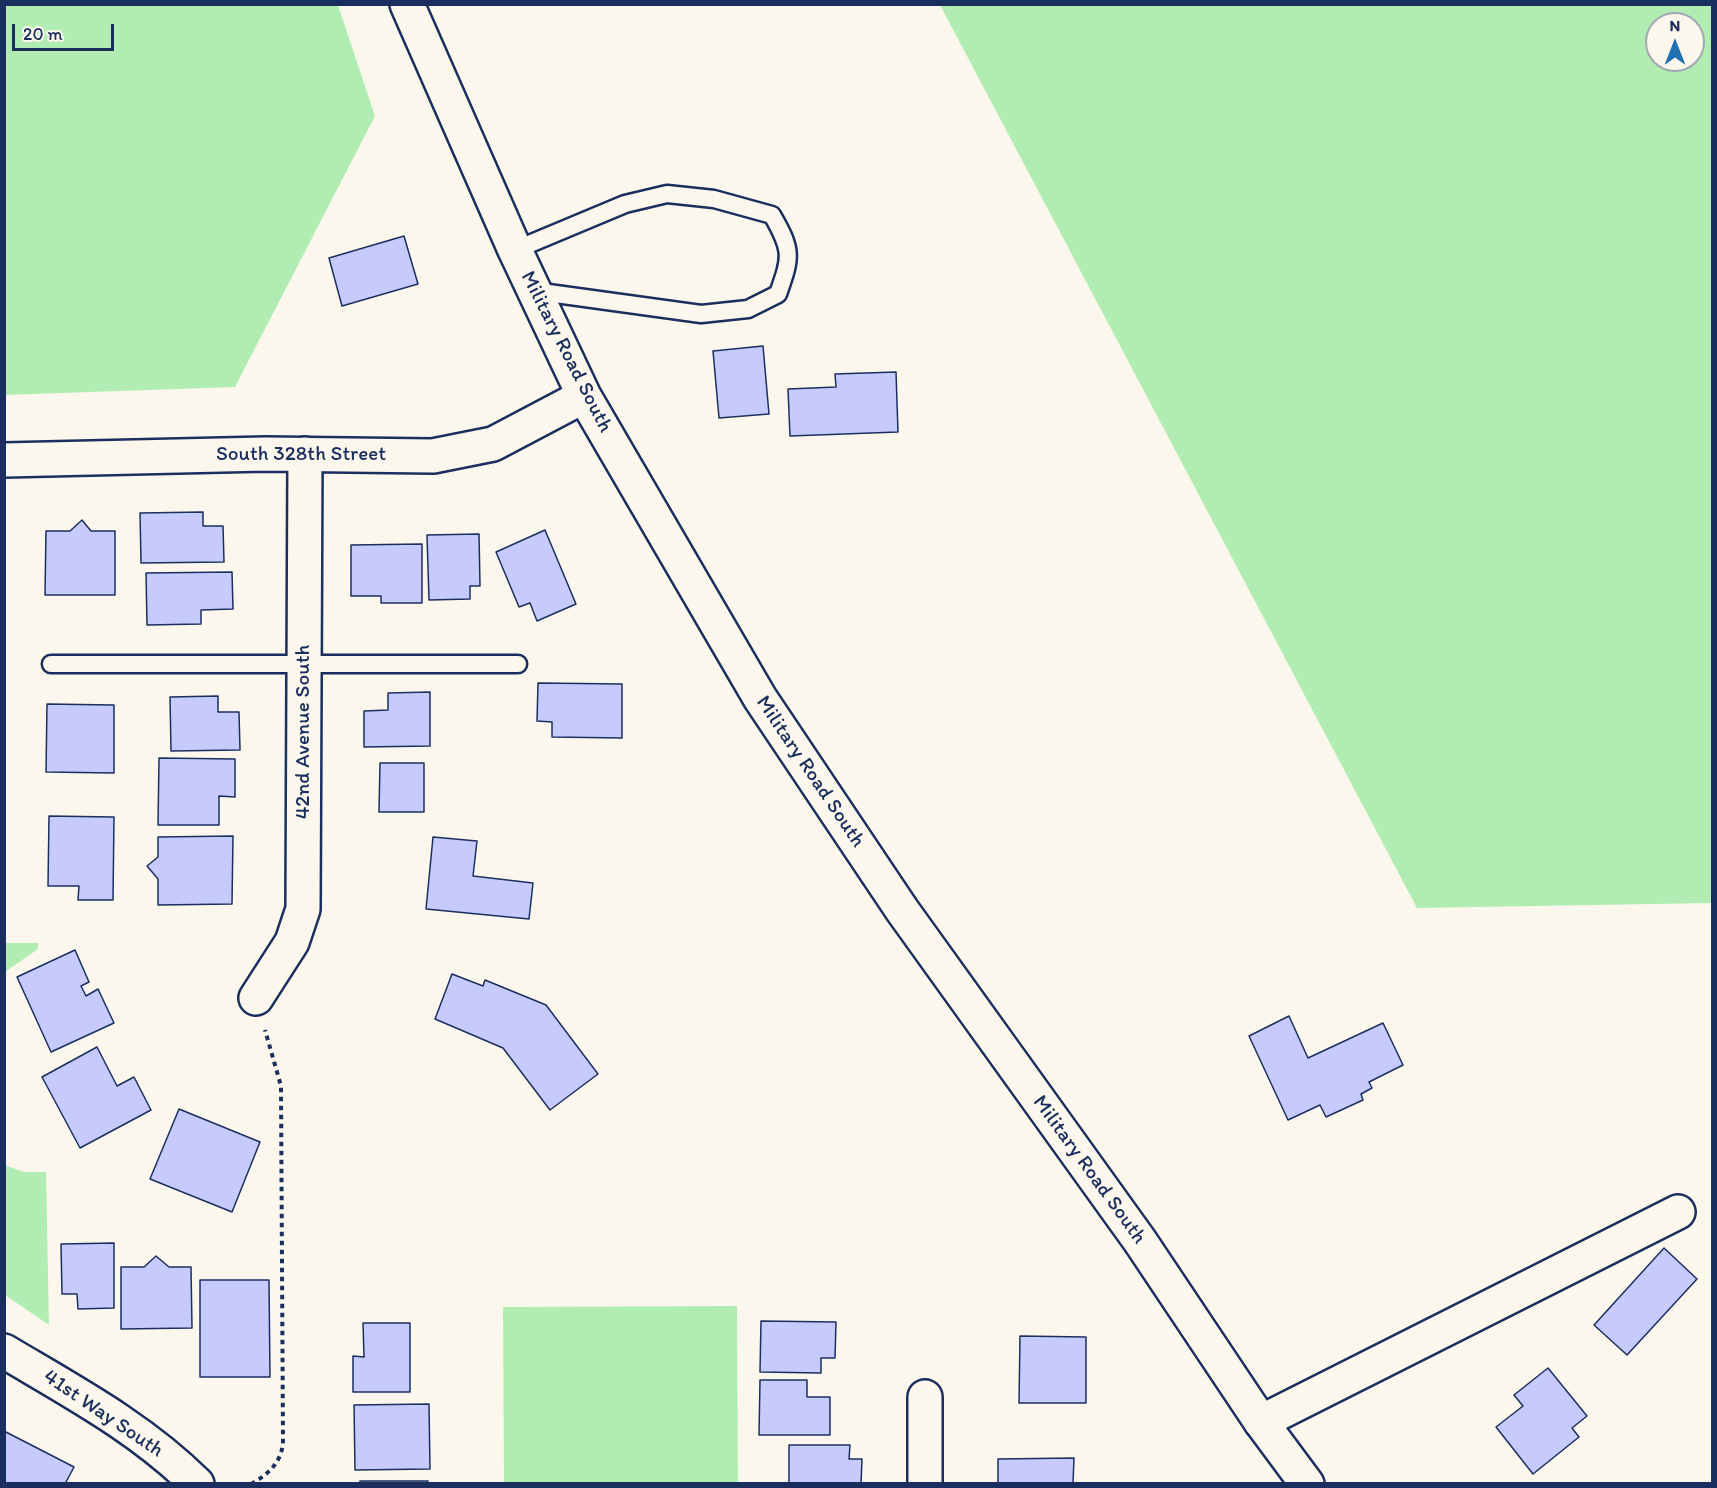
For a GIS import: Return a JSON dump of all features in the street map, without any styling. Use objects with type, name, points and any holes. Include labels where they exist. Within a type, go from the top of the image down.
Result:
[{"type":"street","name":"Military Road South","points":[[407,4],[515,250],[584,396],[760,698],[902,910],[1140,1240],[1261,1422],[1308,1484]]},
{"type":"street","name":"South 328th Street","points":[[4,460],[305,454],[433,456],[493,444],[584,396]]},
{"type":"street","name":"42nd Avenue South","points":[[256,998],[292,942],[303,909],[305,454]]},
{"type":"street","points":[[1261,1422],[1678,1212]]},
{"type":"street","name":"41st Way South","points":[[4,1351],[105,1411],[178,1464],[197,1484]]},
{"type":"street","points":[[925,1397],[925,1484]]},
{"type":"lane","points":[[515,250],[625,204],[668,194],[714,199],[772,215],[786,238],[789,263],[778,294],[748,309],[701,314],[534,291]]},
{"type":"lane","points":[[51,664],[518,664]]},
{"type":"path","points":[[251,1484],[270,1472],[282,1452],[283,1441],[281,1086],[256,998]]},
{"type":"green space","points":[[4,5],[338,5],[375,116],[235,387],[5,395]]},
{"type":"green space","points":[[940,5],[1712,5],[1712,903],[1417,908]]},
{"type":"green space","points":[[5,943],[38,943],[38,949],[5,972]]},
{"type":"green space","points":[[4,1165],[24,1172],[46,1172],[49,1325],[5,1295]]},
{"type":"green space","points":[[737,1306],[738,1483],[504,1483],[503,1307]]},
{"type":"building","points":[[404,236],[418,284],[342,306],[329,258]]},
{"type":"building","points":[[763,346],[769,414],[719,418],[713,351]]},
{"type":"building","points":[[896,372],[898,432],[790,436],[788,389],[836,387],[835,374]]},
{"type":"building","points":[[203,512],[203,526],[223,526],[224,562],[141,563],[140,513]]},
{"type":"building","points":[[82,520],[91,531],[115,531],[115,595],[45,595],[46,531],[70,531]]},
{"type":"building","points":[[545,530],[576,604],[537,621],[530,603],[519,607],[496,552]]},
{"type":"building","points":[[479,534],[480,586],[470,586],[470,599],[429,600],[427,535]]},
{"type":"building","points":[[422,544],[422,603],[381,603],[381,596],[351,596],[351,545]]},
{"type":"building","points":[[232,572],[233,609],[201,610],[201,624],[147,625],[146,573]]},
{"type":"building","points":[[538,683],[622,684],[622,738],[552,737],[552,722],[537,721]]},
{"type":"building","points":[[430,692],[430,746],[364,747],[364,711],[388,710],[388,693]]},
{"type":"building","points":[[218,696],[218,712],[239,712],[240,750],[171,751],[170,697]]},
{"type":"building","points":[[47,704],[114,705],[114,773],[46,772]]},
{"type":"building","points":[[159,758],[235,759],[235,797],[219,796],[219,825],[158,825]]},
{"type":"building","points":[[380,763],[424,763],[424,812],[379,812]]},
{"type":"building","points":[[49,816],[114,817],[113,900],[78,900],[79,886],[48,886]]},
{"type":"building","points":[[233,836],[232,904],[158,905],[158,879],[147,866],[158,857],[158,837]]},
{"type":"building","points":[[433,837],[477,841],[473,876],[533,883],[529,919],[426,909]]},
{"type":"building","points":[[75,950],[89,982],[81,986],[86,996],[98,989],[114,1023],[51,1052],[17,977]]},
{"type":"building","points":[[452,974],[483,986],[485,980],[546,1005],[598,1074],[550,1110],[503,1048],[435,1019]]},
{"type":"building","points":[[1289,1016],[1308,1058],[1383,1023],[1403,1065],[1369,1082],[1372,1088],[1361,1094],[1363,1100],[1326,1117],[1320,1105],[1288,1120],[1249,1036]]},
{"type":"building","points":[[97,1047],[117,1086],[134,1077],[151,1110],[80,1148],[42,1077]]},
{"type":"building","points":[[179,1109],[260,1142],[232,1212],[150,1179]]},
{"type":"building","points":[[114,1243],[114,1308],[78,1309],[77,1294],[62,1294],[61,1244]]},
{"type":"building","points":[[1664,1248],[1697,1279],[1627,1355],[1594,1325]]},
{"type":"building","points":[[156,1256],[169,1267],[191,1267],[192,1328],[121,1329],[121,1267],[144,1267]]},
{"type":"building","points":[[200,1280],[269,1280],[270,1377],[200,1377]]},
{"type":"building","points":[[761,1321],[836,1322],[835,1358],[821,1358],[821,1373],[760,1372]]},
{"type":"building","points":[[363,1323],[410,1323],[410,1392],[353,1392],[353,1356],[364,1357]]},
{"type":"building","points":[[1020,1336],[1086,1337],[1086,1403],[1019,1403]]},
{"type":"building","points":[[1548,1368],[1587,1416],[1572,1428],[1579,1437],[1533,1474],[1496,1427],[1523,1406],[1514,1395]]},
{"type":"building","points":[[760,1380],[807,1380],[807,1397],[830,1397],[830,1435],[759,1435]]},
{"type":"building","points":[[429,1404],[430,1469],[355,1470],[354,1405]]},
{"type":"building","points":[[4,1431],[74,1467],[65,1484],[4,1484]]},
{"type":"building","points":[[789,1445],[850,1445],[849,1459],[862,1459],[861,1484],[789,1484]]},
{"type":"building","points":[[1074,1458],[1073,1484],[998,1484],[998,1459]]},
{"type":"building","points":[[360,1481],[428,1481],[428,1484],[360,1484]]}]
